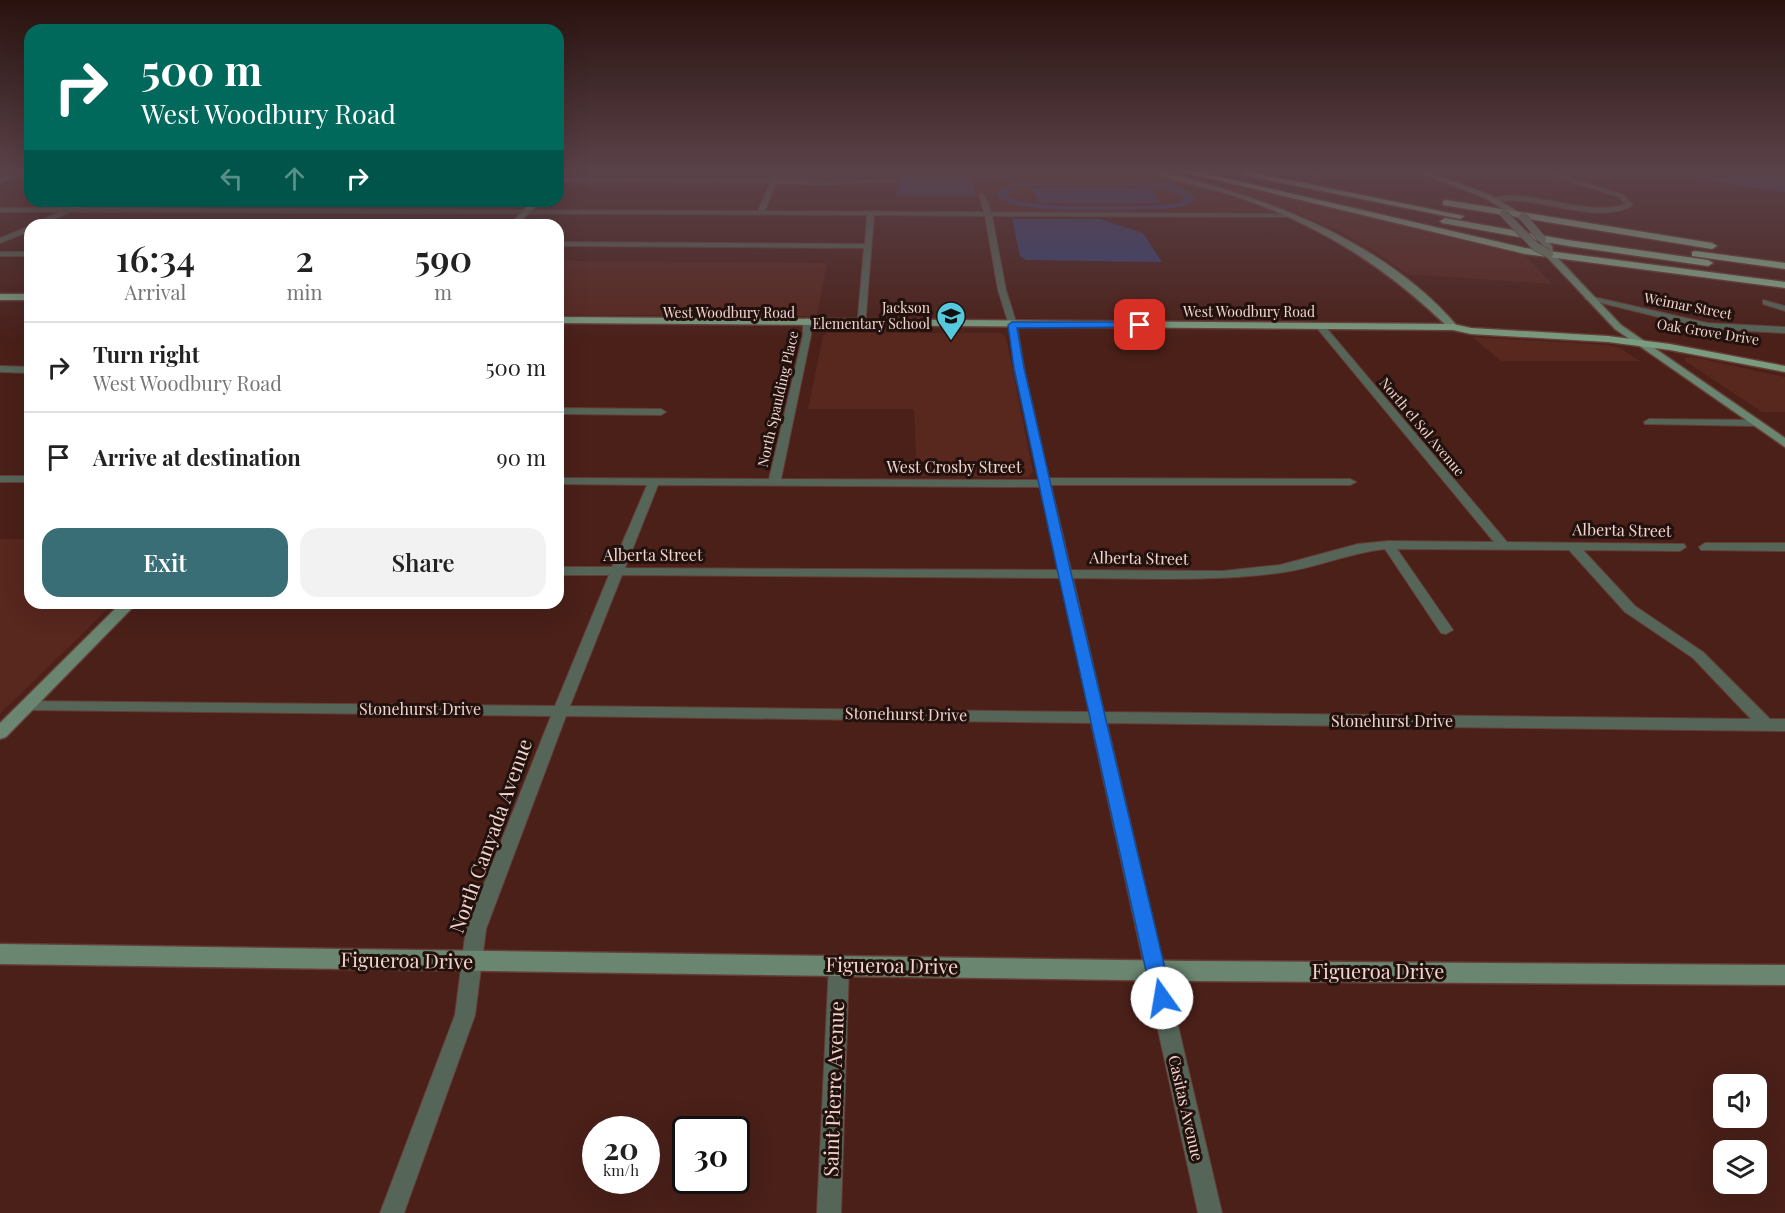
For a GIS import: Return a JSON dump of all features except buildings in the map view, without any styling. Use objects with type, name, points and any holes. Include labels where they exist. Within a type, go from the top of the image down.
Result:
[{"type":"highway","points":[[1435,229],[1550,255],[1785,285]]},
{"type":"highway","points":[[1487,229],[1785,274]]},
{"type":"highway","points":[[1530,229],[1785,266]]},
{"type":"highway","points":[[1600,229],[1785,258]]},
{"type":"main road","points":[[0,297],[24,297]]},
{"type":"main road","points":[[0,303],[24,303]]},
{"type":"main road","name":"West Woodbury Road","points":[[564,320],[808,324]]},
{"type":"main road","name":"West Woodbury Road","points":[[564,326],[861,324],[929,328],[972,324],[1454,327],[1476,325],[1626,334]]},
{"type":"main road","name":"West Woodbury Road","points":[[1454,327],[1471,331],[1584,336],[1640,343]]},
{"type":"main road","name":"Oak Grove Drive","points":[[1626,334],[1702,344],[1785,359]]},
{"type":"main road","name":"Oak Grove Drive","points":[[1640,343],[1785,369]]},
{"type":"street","points":[[861,324],[870,229]]},
{"type":"street","name":"Casitas Avenue","points":[[991,229],[1019,368],[1210,1213]]},
{"type":"street","points":[[1321,229],[1386,267],[1454,327]]},
{"type":"street","points":[[1520,229],[1535,246],[1550,255],[1626,334],[1785,443]]},
{"type":"street","points":[[1532,229],[1548,246],[1550,255]]},
{"type":"street","points":[[0,241],[24,231]]},
{"type":"street","points":[[564,244],[868,246]]},
{"type":"street","points":[[0,254],[24,254]]},
{"type":"street","name":"Weimar Street","points":[[1588,297],[1708,326],[1785,330]]},
{"type":"street","points":[[1766,302],[1785,309]]},
{"type":"street","name":"North Spaulding Place","points":[[774,483],[808,324]]},
{"type":"street","name":"North el Sol Avenue","points":[[1320,326],[1503,545]]},
{"type":"street","points":[[0,369],[24,370]]},
{"type":"street","points":[[564,411],[661,412]]},
{"type":"street","points":[[1648,422],[1756,423]]},
{"type":"street","points":[[0,479],[24,479]]},
{"type":"street","name":"West Crosby Street","points":[[564,481],[1350,482]]},
{"type":"street","name":"North Canyada Avenue","points":[[392,1213],[465,1015],[477,929],[561,710],[654,481]]},
{"type":"street","points":[[1388,545],[1446,630]]},
{"type":"street","name":"Alberta Street","points":[[564,571],[1253,573],[1358,548],[1388,545],[1680,547]]},
{"type":"street","points":[[1572,546],[1630,609],[1698,655],[1765,724]]},
{"type":"street","points":[[1705,547],[1785,547]]},
{"type":"street","points":[[0,733],[124,609]]},
{"type":"street","name":"Stonehurst Drive","points":[[27,705],[1785,725]]},
{"type":"street","name":"Figueroa Drive","points":[[0,954],[471,962],[1785,975]]},
{"type":"street","name":"Saint Pierre Avenue","points":[[829,1213],[839,964]]},
{"type":"shaded area","points":[[1014,229],[1130,229],[1143,233],[1162,262],[1026,260],[1020,256]]},
{"type":"shaded area","points":[[1334,229],[1419,229],[1523,253],[1552,284],[1407,274],[1376,252]]},
{"type":"shaded area","points":[[564,260],[827,263],[817,316],[564,314]]},
{"type":"shaded area","points":[[827,333],[1000,333],[1006,337],[1033,472],[1028,477],[917,476],[914,409],[808,409],[823,336]]},
{"type":"shaded area","points":[[1472,337],[1609,345],[1620,348],[1640,361],[1501,361]]},
{"type":"shaded area","points":[[1693,357],[1785,377],[1785,412],[1762,412],[1685,361],[1685,358]]},
{"type":"shaded area","points":[[0,539],[24,539],[24,609],[108,609],[0,714]]},
{"type":"place","name":"Jackson Elementary School","points":[[951,342]]},
{"type":"route","points":[[1140,325],[1012,325],[1019,368],[1162,998]]}]
